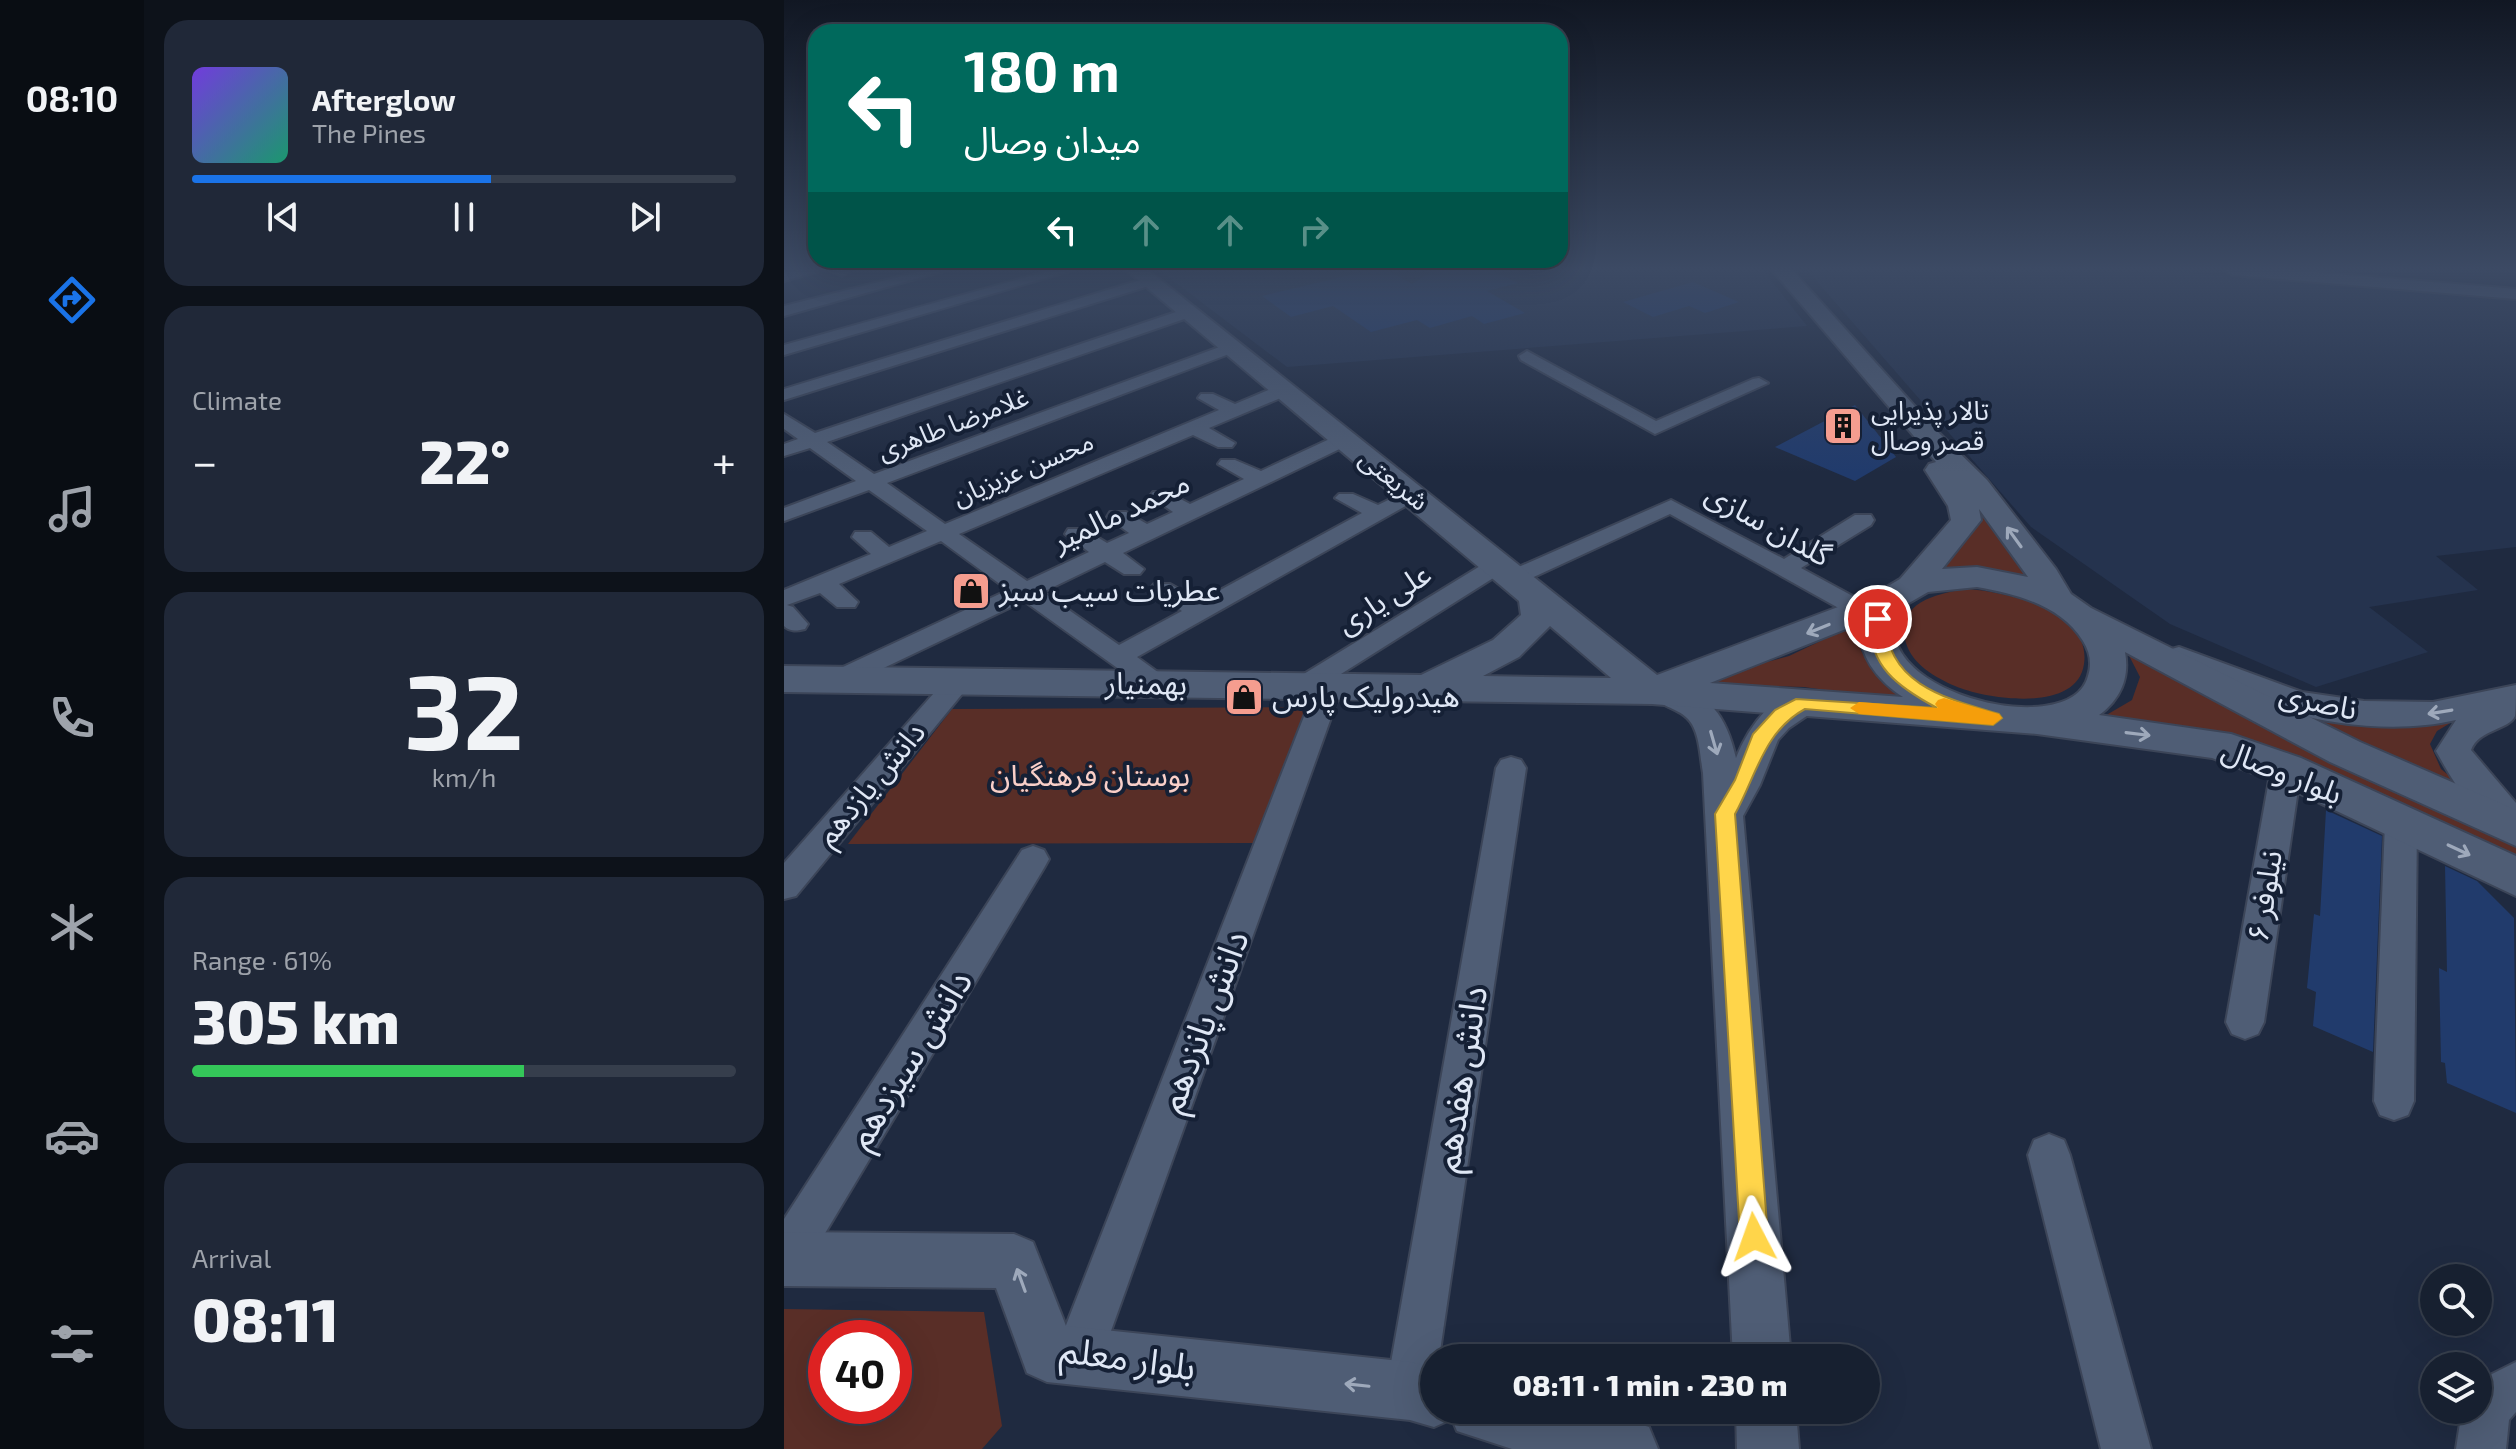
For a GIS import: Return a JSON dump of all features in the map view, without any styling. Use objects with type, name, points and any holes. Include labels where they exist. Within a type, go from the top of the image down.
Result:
[{"type":"main road","name":"شریعتی","points":[[1218,338],[1659,692]]},
{"type":"main road","points":[[1841,338],[1929,439],[1977,486],[2068,607],[2099,634],[2110,657],[2108,680],[2094,700],[2069,714],[2013,719],[1951,707],[1915,689],[1890,666],[1877,641],[1878,619],[1888,598],[1948,547],[1966,520],[1963,506],[1926,451],[1929,439]]},
{"type":"main road","points":[[1659,692],[1943,578],[1977,577],[2013,583],[2068,607]]},
{"type":"main road","points":[[1420,688],[1503,652],[1526,636],[1539,616],[1516,580]]},
{"type":"main road","name":"بلوار وصال","points":[[2068,607],[2345,752],[2516,827]]},
{"type":"main road","name":"بهمنیار","points":[[784,679],[1659,692],[2013,719]]},
{"type":"main road","name":"بلوار وصال","points":[[2013,719],[2217,744],[2286,769],[2516,877]]},
{"type":"street","points":[[784,350],[809,338]]},
{"type":"street","points":[[784,395],[948,338]]},
{"type":"street","points":[[784,450],[1115,338]]},
{"type":"street","points":[[1151,338],[1159,341]]},
{"type":"street","name":"غلامرضا طاهری","points":[[784,515],[871,483],[944,451],[1062,411],[1121,398],[1147,379],[1231,348]]},
{"type":"street","points":[[1079,350],[1105,360]]},
{"type":"street","points":[[1527,356],[1655,428],[1759,383]]},
{"type":"street","points":[[1039,364],[1063,376]]},
{"type":"street","points":[[1147,379],[1168,388]]},
{"type":"street","name":"محسن عزیزیان","points":[[784,599],[1284,390]]},
{"type":"street","points":[[939,397],[960,410]]},
{"type":"street","points":[[1207,398],[1236,411]]},
{"type":"street","points":[[1062,411],[1088,424]]},
{"type":"street","points":[[784,420],[1157,684]]},
{"type":"street","points":[[1030,423],[1052,435]]},
{"type":"street","points":[[1193,428],[1225,443]]},
{"type":"street","name":"محمد مالمیر","points":[[837,680],[1143,535],[1186,523],[1234,499],[1261,479],[1343,440]]},
{"type":"street","points":[[911,448],[944,451],[967,471]]},
{"type":"street","points":[[1250,453],[1282,469]]},
{"type":"street","points":[[1046,463],[1072,479]]},
{"type":"street","points":[[1228,464],[1261,479]]},
{"type":"street","points":[[1208,475],[1234,499]]},
{"type":"street","points":[[798,489],[816,503]]},
{"type":"street","points":[[1117,657],[1411,495]]},
{"type":"street","points":[[1160,496],[1186,523]]},
{"type":"street","points":[[1346,498],[1378,513]]},
{"type":"street","name":"گلدان سازی","points":[[1516,580],[1671,506],[1785,568],[1888,598]]},
{"type":"street","points":[[1118,517],[1167,552]]},
{"type":"street","points":[[1785,568],[1863,520]]},
{"type":"street","points":[[1076,534],[1095,557],[1123,575]]},
{"type":"street","points":[[863,537],[887,556]]},
{"type":"street","name":"علی یاری","points":[[1316,687],[1516,580]]},
{"type":"street","points":[[823,583],[846,602]]},
{"type":"street","points":[[1162,589],[1199,611]]},
{"type":"street","name":"ناصری","points":[[2129,638],[2297,703],[2364,713],[2433,714],[2516,696]]},
{"type":"street","name":"دانش یازدهم","points":[[784,886],[958,682]]},
{"type":"street","name":"دانش پانزدهم","points":[[1078,1356],[1316,687]]},
{"type":"street","points":[[1659,692],[1701,711],[1714,737],[1725,814],[1761,1344]]},
{"type":"street","points":[[1725,814],[1745,780],[1759,739],[1781,714],[1802,703]]},
{"type":"street","points":[[2516,704],[2474,723],[2458,735],[2453,751],[2469,778],[2516,827]]},
{"type":"street","name":"دانش هفدهم","points":[[1429,1344],[1511,768]]},
{"type":"street","name":"نیلوفر ۶","points":[[2245,1022],[2286,769]]},
{"type":"street","points":[[2394,1101],[2401,823]]},
{"type":"street","name":"دانش سیزدهم","points":[[784,1259],[1033,859]]},
{"type":"street","points":[[2049,1155],[2126,1449]]},
{"type":"street","name":"بلوار معلم","points":[[784,1259],[1014,1261],[1047,1353],[1420,1394]]},
{"type":"street","points":[[2481,1449],[2483,1416],[2498,1393],[2516,1386]]},
{"type":"street","points":[[1509,1424],[1548,1442],[1627,1449]]},
{"type":"street","points":[[1767,1424],[1768,1449]]},
{"type":"shaded area","points":[[1248,338],[1660,338],[1287,367]]},
{"type":"shaded area","points":[[1866,338],[2516,338],[2516,547],[2436,556],[2478,590],[2369,607],[2428,652],[2316,687],[2170,624],[2031,527]]},
{"type":"green space","points":[[1978,507],[2038,582],[1988,570],[1937,568]]},
{"type":"green space","points":[[1968,589],[2024,600],[2061,617],[2075,630],[2083,645],[2084,664],[2078,680],[2065,690],[2048,696],[2007,698],[1955,686],[1926,669],[1909,651],[1904,629],[1906,618],[1921,602]]},
{"type":"green space","points":[[1852,626],[1856,640],[1874,670],[1912,702],[1804,687],[1684,684],[1789,656]]},
{"type":"green space","points":[[2122,642],[2516,838],[2516,860],[2326,774],[2219,731],[2103,717],[2132,700],[2140,677]]},
{"type":"green space","points":[[2258,701],[2457,719],[2437,731],[2430,744],[2441,769],[2485,805]]},
{"type":"green space","name":"بوستان فرهنگیان","points":[[1306,707],[1254,843],[848,844],[952,709]]},
{"type":"green space","points":[[784,1309],[984,1312],[1002,1426],[982,1449],[784,1449]]},
{"type":"building","name":"تالار پذیرایی قصر وصال","points":[[1855,405],[1896,457],[1855,481],[1775,447]]},
{"type":"building","points":[[2326,810],[2382,836],[2373,1052],[2313,1026],[2316,992],[2307,988],[2314,914],[2320,916]]},
{"type":"building","points":[[2445,866],[2477,881],[2514,918],[2516,1113],[2447,1083],[2445,1063],[2441,1062],[2439,968],[2447,972]]},
{"type":"slow traffic","points":[[1859,708],[1993,718],[1944,704]]},
{"type":"place","name":"تالار پذیرایی قصر وصال","points":[[1843,426]]},
{"type":"place","name":"عطریات سیب سبز","points":[[971,591]]},
{"type":"place","name":"هیدرولیک پارس","points":[[1244,697]]},
{"type":"route","points":[[1754,1237],[1725,814],[1745,780],[1759,739],[1781,714],[1802,703],[1993,718],[1951,707],[1915,689],[1890,666],[1877,641],[1878,619]]}]
